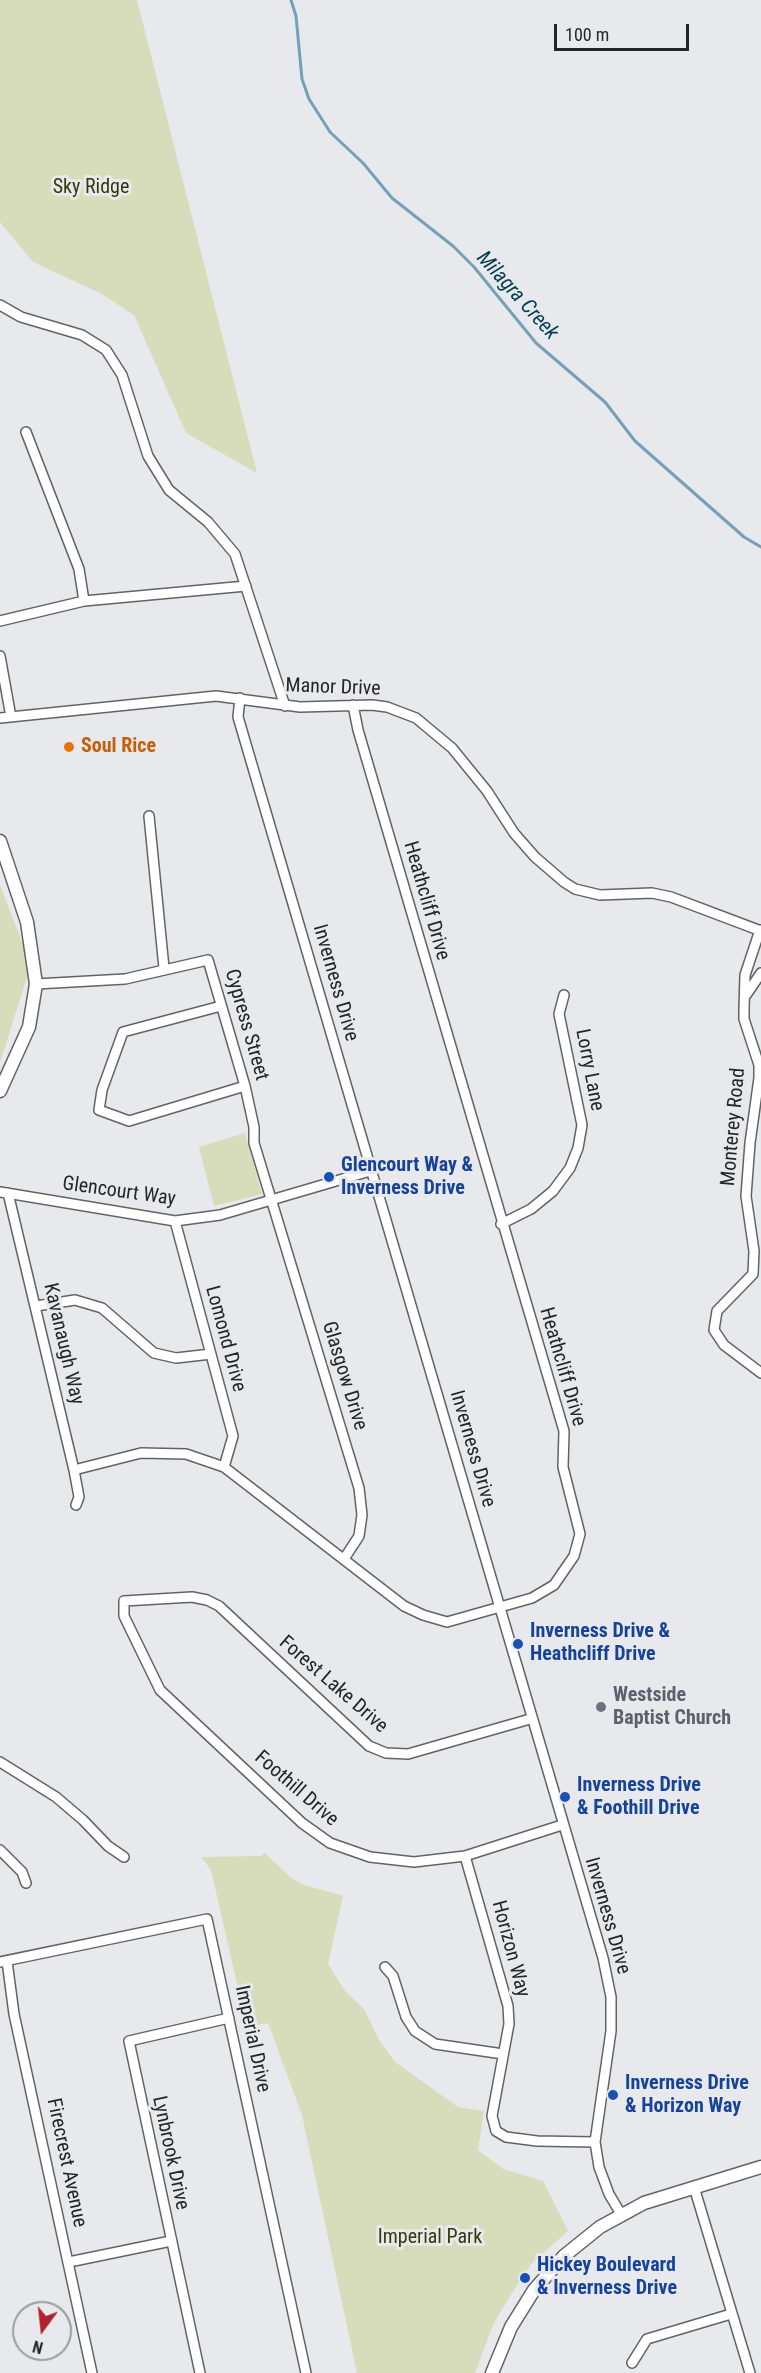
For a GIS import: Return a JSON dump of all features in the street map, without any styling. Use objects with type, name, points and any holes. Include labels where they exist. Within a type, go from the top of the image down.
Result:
[{"type":"main road","points":[[0,841],[27,922],[36,984],[29,1027],[0,1091]]},
{"type":"main road","points":[[492,2373],[511,2328],[534,2290],[564,2256],[621,2214],[694,2187],[761,2167]]},
{"type":"street","points":[[0,305],[21,317],[82,335],[106,350],[122,375],[148,456],[169,490],[208,522],[235,554],[285,705]]},
{"type":"street","points":[[26,432],[79,569],[84,601]]},
{"type":"street","points":[[0,621],[84,601],[246,586]]},
{"type":"street","points":[[0,656],[11,717]]},
{"type":"street","name":"Manor Drive","points":[[0,718],[216,696],[285,705],[387,707],[416,718],[428,726],[470,769],[524,845],[551,873],[575,889],[600,895],[652,893],[671,897],[761,930]]},
{"type":"street","name":"Inverness Drive","points":[[240,698],[238,717],[500,1609],[530,1719],[603,1958],[611,1997],[611,2031],[595,2142],[599,2167],[609,2194],[621,2214]]},
{"type":"street","name":"Heathcliff Drive","points":[[74,1470],[141,1453],[186,1454],[224,1467],[404,1606],[423,1615],[447,1622],[532,1599],[554,1585],[574,1556],[580,1534],[563,1467],[564,1431],[501,1224],[358,730],[353,705]]},
{"type":"street","points":[[149,816],[164,968]]},
{"type":"street","name":"Monterey Road","points":[[761,930],[745,975],[744,1019],[759,1065],[746,1196],[754,1251],[753,1274],[717,1311],[714,1329],[724,1345],[761,1373]]},
{"type":"street","name":"Cypress Street","points":[[36,984],[125,979],[164,968],[208,960],[245,1086],[254,1127],[254,1143],[272,1201]]},
{"type":"street","points":[[746,994],[761,973]]},
{"type":"street","name":"Lorry Lane","points":[[501,1224],[531,1209],[553,1191],[570,1168],[578,1148],[582,1125],[559,1014],[564,995]]},
{"type":"street","points":[[221,1006],[123,1032],[102,1090],[99,1110],[129,1120],[245,1086]]},
{"type":"street","name":"Glencourt Way","points":[[4,1193],[175,1221],[220,1215],[370,1171]]},
{"type":"street","name":"Kavanaugh Way","points":[[4,1193],[36,1306],[74,1470],[79,1497],[76,1505]]},
{"type":"street","name":"Glasgow Drive","points":[[272,1201],[359,1488],[362,1515],[359,1536],[344,1559]]},
{"type":"street","name":"Lomond Drive","points":[[175,1221],[233,1436],[224,1467]]},
{"type":"street","points":[[36,1306],[75,1300],[102,1308],[154,1353],[176,1358],[211,1354]]},
{"type":"street","name":"Forest Lake Drive","points":[[124,1601],[192,1597],[207,1599],[219,1606],[369,1746],[386,1753],[408,1754],[530,1719]]},
{"type":"street","name":"Foothill Drive","points":[[124,1601],[124,1616],[160,1690],[302,1823],[330,1843],[370,1857],[414,1862],[465,1856],[562,1825]]},
{"type":"street","points":[[0,1762],[56,1797],[108,1846],[124,1857]]},
{"type":"street","points":[[0,1850],[22,1872],[27,1883]]},
{"type":"street","name":"Horizon Way","points":[[465,1856],[508,2006],[509,2024],[492,2116],[496,2131],[506,2138],[595,2142]]},
{"type":"street","name":"Imperial Drive","points":[[3,1962],[207,1919],[306,2373]]},
{"type":"street","name":"Firecrest Avenue","points":[[3,1962],[92,2373]]},
{"type":"street","points":[[384,1967],[393,1976],[405,2018],[415,2031],[435,2044],[503,2054]]},
{"type":"street","name":"Lynbrook Drive","points":[[200,2373],[129,2041],[229,2018]]},
{"type":"street","points":[[694,2187],[750,2373]]},
{"type":"street","points":[[69,2262],[171,2241]]},
{"type":"street","points":[[632,2363],[647,2339],[731,2314]]},
{"type":"green space","name":"Sky Ridge","points":[[0,0],[137,0],[257,473],[186,433],[134,315],[100,293],[33,262],[0,222]]},
{"type":"green space","points":[[0,885],[25,950],[27,977],[0,1063]]},
{"type":"green space","points":[[245,1133],[262,1194],[214,1206],[199,1147]]},
{"type":"green space","name":"Imperial Park","points":[[265,1853],[291,1878],[304,1885],[343,1896],[328,1964],[345,1991],[364,2009],[379,2040],[395,2062],[458,2107],[484,2111],[478,2150],[503,2169],[543,2181],[568,2231],[531,2264],[493,2325],[475,2373],[357,2373],[302,2115],[268,2023],[247,2027],[211,1870],[201,1857],[261,1856]]},
{"type":"waterway","name":"Milagra Creek","points":[[291,0],[296,16],[302,79],[309,99],[330,132],[363,163],[392,198],[453,246],[474,267],[536,343],[605,402],[635,441],[744,537],[761,547]]},
{"type":"place","name":"Soul Rice","points":[[69,747]]},
{"type":"place","name":"Glencourt Way & Inverness Drive","points":[[329,1177]]},
{"type":"place","name":"Inverness Drive & Heathcliff Drive","points":[[518,1644]]},
{"type":"place","name":"Westside Baptist Church","points":[[601,1707]]},
{"type":"place","name":"Inverness Drive & Foothill Drive","points":[[565,1797]]},
{"type":"place","name":"Inverness Drive & Horizon Way","points":[[613,2095]]},
{"type":"place","name":"Hickey Boulevard & Inverness Drive","points":[[525,2278]]}]
